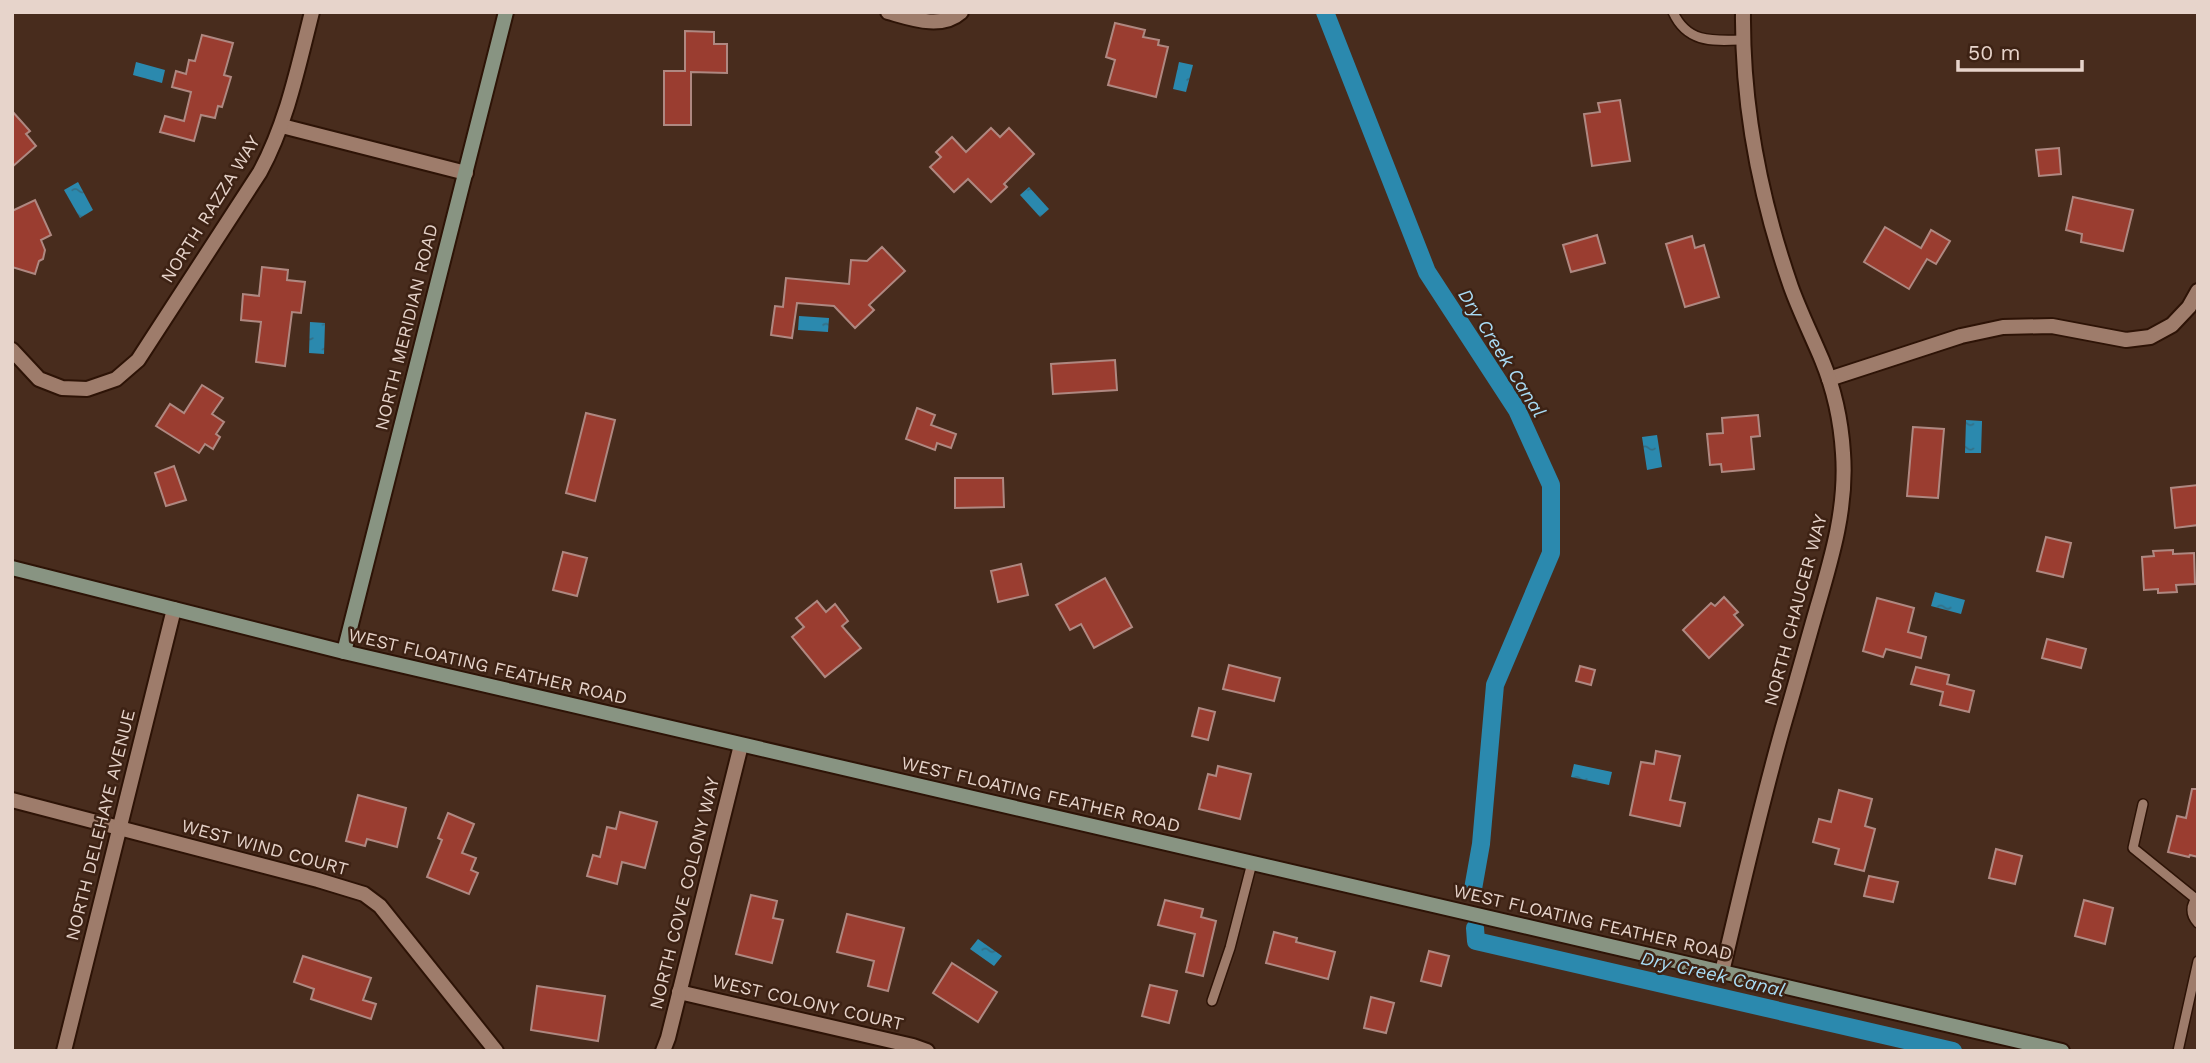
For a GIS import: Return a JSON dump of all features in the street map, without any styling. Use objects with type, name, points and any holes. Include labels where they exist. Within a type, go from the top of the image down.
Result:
[{"type":"main road","name":"NORTH MERIDIAN ROAD","points":[[344,652],[506,12]]},
{"type":"main road","name":"WEST FLOATING FEATHER ROAD","points":[[12,568],[344,652],[2062,1051]]},
{"type":"street","name":"NORTH RAZZA WAY","points":[[12,350],[39,379],[62,388],[87,389],[116,379],[138,360],[260,172],[282,126],[312,12]]},
{"type":"street","points":[[888,12],[930,22],[957,16],[961,12]]},
{"type":"street","name":"NORTH CHAUCER WAY","points":[[1722,972],[1766,785],[1835,548],[1843,488],[1843,451],[1836,403],[1829,379],[1792,290],[1758,176],[1748,110],[1743,12]]},
{"type":"street","points":[[282,126],[466,173]]},
{"type":"street","points":[[1829,379],[1961,337],[2003,327],[2052,326],[2126,341],[2150,337],[2172,325],[2189,307],[2198,291]]},
{"type":"street","name":"NORTH DELEHAYE AVENUE","points":[[64,1051],[174,609]]},
{"type":"street","name":"NORTH COVE COLONY WAY","points":[[663,1051],[741,745]]},
{"type":"street","name":"WEST WIND COURT","points":[[12,800],[364,894],[380,906],[496,1051]]},
{"type":"street","name":"WEST COLONY COURT","points":[[680,992],[927,1051]]},
{"type":"lane","points":[[1672,12],[1679,25],[1689,34],[1714,41],[1743,40]]},
{"type":"lane","points":[[2143,804],[2133,848],[2197,898],[2191,910],[2198,923]]},
{"type":"lane","points":[[1212,1001],[1230,948],[1252,863]]},
{"type":"lane","points":[[2178,1051],[2198,961]]},
{"type":"water","points":[[136,62],[165,70],[162,83],[133,75]]},
{"type":"water","points":[[1179,62],[1193,65],[1186,92],[1173,89]]},
{"type":"water","points":[[78,182],[93,210],[80,218],[64,190]]},
{"type":"water","points":[[1029,187],[1049,209],[1040,217],[1020,195]]},
{"type":"water","points":[[799,316],[829,318],[828,332],[798,330]]},
{"type":"water","points":[[310,322],[325,323],[324,354],[309,353]]},
{"type":"water","points":[[1966,420],[1982,421],[1981,453],[1965,453]]},
{"type":"water","points":[[1657,435],[1662,467],[1647,470],[1642,437]]},
{"type":"water","points":[[1935,592],[1965,600],[1961,614],[1931,606]]},
{"type":"water","points":[[1574,764],[1612,772],[1609,785],[1571,777]]},
{"type":"water","points":[[978,939],[1002,956],[994,966],[970,949]]},
{"type":"building","points":[[1115,23],[1145,30],[1143,37],[1159,40],[1158,45],[1168,47],[1156,97],[1108,85],[1115,60],[1106,57]]},
{"type":"building","points":[[685,31],[714,32],[714,44],[727,44],[727,73],[691,72],[691,125],[664,125],[664,71],[685,71]]},
{"type":"building","points":[[202,35],[233,43],[224,75],[231,77],[222,107],[218,106],[215,118],[201,115],[194,141],[160,132],[165,116],[184,121],[191,92],[172,87],[176,71],[186,74],[189,60],[195,61]]},
{"type":"building","points":[[1620,100],[1630,161],[1592,166],[1584,114],[1600,112],[1598,103]]},
{"type":"building","points":[[12,111],[30,131],[26,134],[36,146],[12,167]]},
{"type":"building","points":[[991,128],[1000,137],[1009,128],[1034,154],[1004,184],[1007,187],[991,202],[968,179],[954,192],[930,167],[941,157],[936,152],[952,137],[966,152]]},
{"type":"building","points":[[2059,148],[2061,174],[2039,176],[2036,150]]},
{"type":"building","points":[[2073,197],[2133,210],[2123,251],[2081,242],[2082,234],[2066,230]]},
{"type":"building","points":[[35,200],[51,235],[41,240],[45,250],[35,274],[12,267],[12,211]]},
{"type":"building","points":[[1885,227],[1921,248],[1931,230],[1950,241],[1936,264],[1927,259],[1909,289],[1864,262]]},
{"type":"building","points":[[1597,235],[1605,263],[1571,272],[1563,245]]},
{"type":"building","points":[[1692,236],[1695,248],[1704,245],[1719,297],[1685,307],[1666,244]]},
{"type":"building","points":[[882,247],[905,271],[869,305],[874,310],[855,328],[834,306],[797,303],[792,338],[771,335],[775,306],[783,307],[786,278],[849,284],[851,260],[867,261]]},
{"type":"building","points":[[262,267],[288,270],[287,280],[305,282],[301,313],[292,312],[285,366],[256,362],[261,322],[241,320],[243,294],[259,296]]},
{"type":"building","points":[[1115,360],[1117,390],[1053,394],[1051,364]]},
{"type":"building","points":[[202,385],[223,398],[212,414],[224,422],[216,434],[220,437],[213,449],[205,444],[199,453],[156,426],[170,404],[184,413]]},
{"type":"building","points":[[917,408],[935,415],[931,425],[956,434],[951,448],[937,443],[935,450],[906,439]]},
{"type":"building","points":[[586,413],[615,420],[595,501],[566,493]]},
{"type":"building","points":[[1758,415],[1760,436],[1751,437],[1754,469],[1722,472],[1721,464],[1710,465],[1707,434],[1723,433],[1722,418]]},
{"type":"building","points":[[1913,427],[1944,429],[1938,498],[1907,496]]},
{"type":"building","points":[[174,466],[186,500],[166,506],[155,473]]},
{"type":"building","points":[[955,478],[1003,478],[1004,507],[955,508]]},
{"type":"building","points":[[2198,485],[2198,525],[2175,528],[2171,488]]},
{"type":"building","points":[[2046,537],[2071,543],[2063,577],[2037,571]]},
{"type":"building","points":[[2173,550],[2173,554],[2194,553],[2195,584],[2176,585],[2177,592],[2158,593],[2158,589],[2144,590],[2142,557],[2154,556],[2153,551]]},
{"type":"building","points":[[563,552],[587,558],[577,596],[553,590]]},
{"type":"building","points":[[1021,564],[1028,595],[998,602],[991,571]]},
{"type":"building","points":[[1105,578],[1132,627],[1094,648],[1081,624],[1070,630],[1056,605]]},
{"type":"building","points":[[1724,597],[1738,612],[1734,615],[1743,625],[1709,658],[1683,630],[1711,603],[1715,606]]},
{"type":"building","points":[[1877,598],[1914,608],[1908,632],[1926,637],[1921,658],[1886,649],[1883,657],[1863,651]]},
{"type":"building","points":[[817,601],[826,612],[835,604],[848,621],[842,626],[861,648],[825,677],[792,637],[804,627],[796,618]]},
{"type":"building","points":[[2047,639],[2086,649],[2081,668],[2042,658]]},
{"type":"building","points":[[1229,665],[1280,678],[1274,701],[1223,689]]},
{"type":"building","points":[[1580,666],[1595,670],[1591,685],[1576,681]]},
{"type":"building","points":[[1916,667],[1949,675],[1947,684],[1974,691],[1969,712],[1940,705],[1943,692],[1911,684]]},
{"type":"building","points":[[1199,708],[1215,712],[1208,740],[1192,736]]},
{"type":"building","points":[[1656,751],[1680,756],[1670,800],[1685,803],[1680,826],[1630,815],[1641,762],[1654,764]]},
{"type":"building","points":[[1218,766],[1251,774],[1240,819],[1199,809],[1208,774],[1216,776]]},
{"type":"building","points":[[2192,789],[2198,789],[2198,857],[2168,852],[2177,816],[2186,818]]},
{"type":"building","points":[[1839,790],[1872,799],[1865,826],[1875,829],[1864,871],[1835,864],[1839,849],[1813,842],[1819,819],[1831,822]]},
{"type":"building","points":[[358,795],[406,808],[397,847],[367,839],[365,846],[346,841]]},
{"type":"building","points":[[620,812],[657,822],[645,868],[622,862],[617,884],[587,876],[593,855],[600,857],[607,827],[616,829]]},
{"type":"building","points":[[448,813],[474,824],[462,853],[476,858],[471,870],[478,873],[469,894],[427,877],[442,840],[438,838]]},
{"type":"building","points":[[1996,849],[2022,856],[2015,884],[1989,878]]},
{"type":"building","points":[[1869,876],[1898,882],[1893,902],[1864,896]]},
{"type":"building","points":[[751,895],[777,901],[773,918],[783,920],[772,963],[736,954]]},
{"type":"building","points":[[1165,900],[1203,909],[1201,917],[1216,921],[1203,976],[1186,972],[1195,934],[1158,925]]},
{"type":"building","points":[[2084,900],[2113,908],[2105,944],[2075,936]]},
{"type":"building","points":[[847,914],[904,928],[888,991],[868,986],[874,961],[837,952]]},
{"type":"building","points":[[1274,932],[1297,938],[1296,942],[1335,952],[1328,979],[1266,963]]},
{"type":"building","points":[[1429,951],[1449,956],[1441,986],[1421,981]]},
{"type":"building","points":[[303,956],[371,978],[363,1000],[376,1004],[371,1019],[311,999],[314,989],[294,982]]},
{"type":"building","points":[[952,963],[997,992],[978,1022],[933,993]]},
{"type":"building","points":[[1150,985],[1177,991],[1169,1023],[1142,1016]]},
{"type":"building","points":[[537,986],[605,996],[598,1041],[531,1030]]},
{"type":"building","points":[[1371,997],[1394,1003],[1386,1033],[1364,1028]]},
{"type":"waterway","name":"Dry Creek Canal","points":[[1325,12],[1427,272],[1517,410],[1551,485],[1551,553],[1495,685],[1481,844],[1473,889]]},
{"type":"waterway","name":"Dry Creek Canal","points":[[1475,928],[1476,941],[1953,1051]]}]
